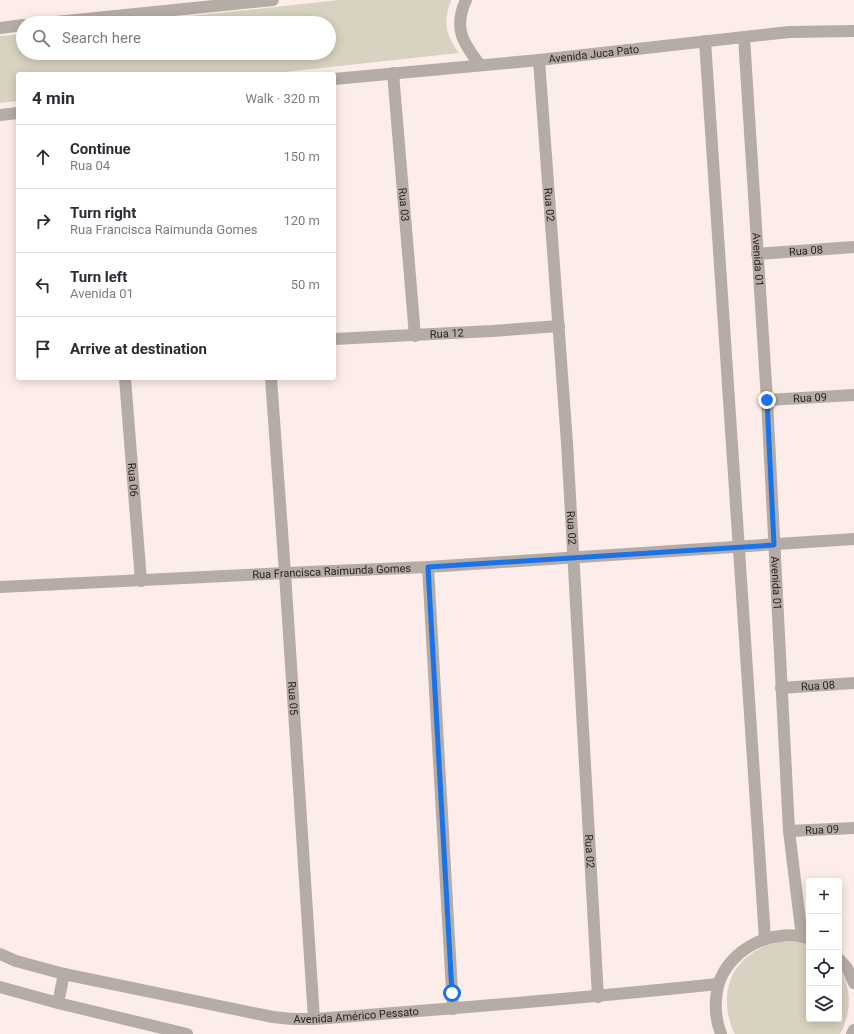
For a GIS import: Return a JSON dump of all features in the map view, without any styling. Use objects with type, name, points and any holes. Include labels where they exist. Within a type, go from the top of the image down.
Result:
[{"type":"street","points":[[105,16],[215,3],[273,0]]},
{"type":"street","points":[[466,0],[461,10],[459,23],[461,35],[467,48],[480,65]]},
{"type":"street","points":[[0,28],[16,26]]},
{"type":"street","name":"Avenida Juca Pato","points":[[336,79],[539,60],[789,32],[854,31]]},
{"type":"street","name":"Avenida 01","points":[[744,37],[767,400],[789,831],[806,938]]},
{"type":"street","points":[[705,41],[765,939]]},
{"type":"street","name":"Rua 02","points":[[539,60],[559,326],[598,997]]},
{"type":"street","name":"Rua 03","points":[[393,73],[415,336]]},
{"type":"street","points":[[0,115],[16,113]]},
{"type":"street","name":"Rua 08","points":[[757,254],[854,247]]},
{"type":"street","name":"Rua 12","points":[[336,339],[415,336],[559,326]]},
{"type":"street","name":"Rua 06","points":[[125,380],[141,581]]},
{"type":"street","name":"Rua 05","points":[[271,380],[314,1019]]},
{"type":"street","name":"Rua 09","points":[[767,400],[854,395]]},
{"type":"street","name":"Rua Francisca Raimunda Gomes","points":[[0,587],[428,567],[854,539]]},
{"type":"street","points":[[428,567],[453,1009]]},
{"type":"street","name":"Rua 08","points":[[781,688],[854,683]]},
{"type":"street","name":"Rua 09","points":[[789,831],[854,828]]},
{"type":"street","points":[[721,1034],[716,1019],[715,1002],[718,984],[729,964],[745,949],[765,939],[783,935],[806,938]]},
{"type":"street","name":"Avenida Américo Pessato","points":[[0,954],[16,961],[64,974],[274,1017],[292,1019],[314,1019],[453,1009],[598,997],[718,984]]},
{"type":"street","points":[[842,962],[847,968],[854,983]]},
{"type":"street","points":[[58,1003],[64,974]]},
{"type":"street","points":[[0,987],[58,1003],[187,1034]]},
{"type":"street","points":[[852,1034],[854,1030]]},
{"type":"shaded area","points":[[339,0],[451,0],[446,21],[447,28],[448,34],[459,53],[284,72],[16,72],[16,101],[0,103],[0,36],[16,35],[16,60],[336,60],[336,16],[190,16]]},
{"type":"shaded area","points":[[783,941],[806,944],[806,1022],[842,1022],[842,974],[847,985],[849,1002],[844,1026],[840,1034],[734,1033],[729,1016],[727,1001],[728,986],[733,974],[741,962],[752,953],[766,946]]},
{"type":"route","points":[[452,993],[428,567],[774,545],[767,400]]}]
